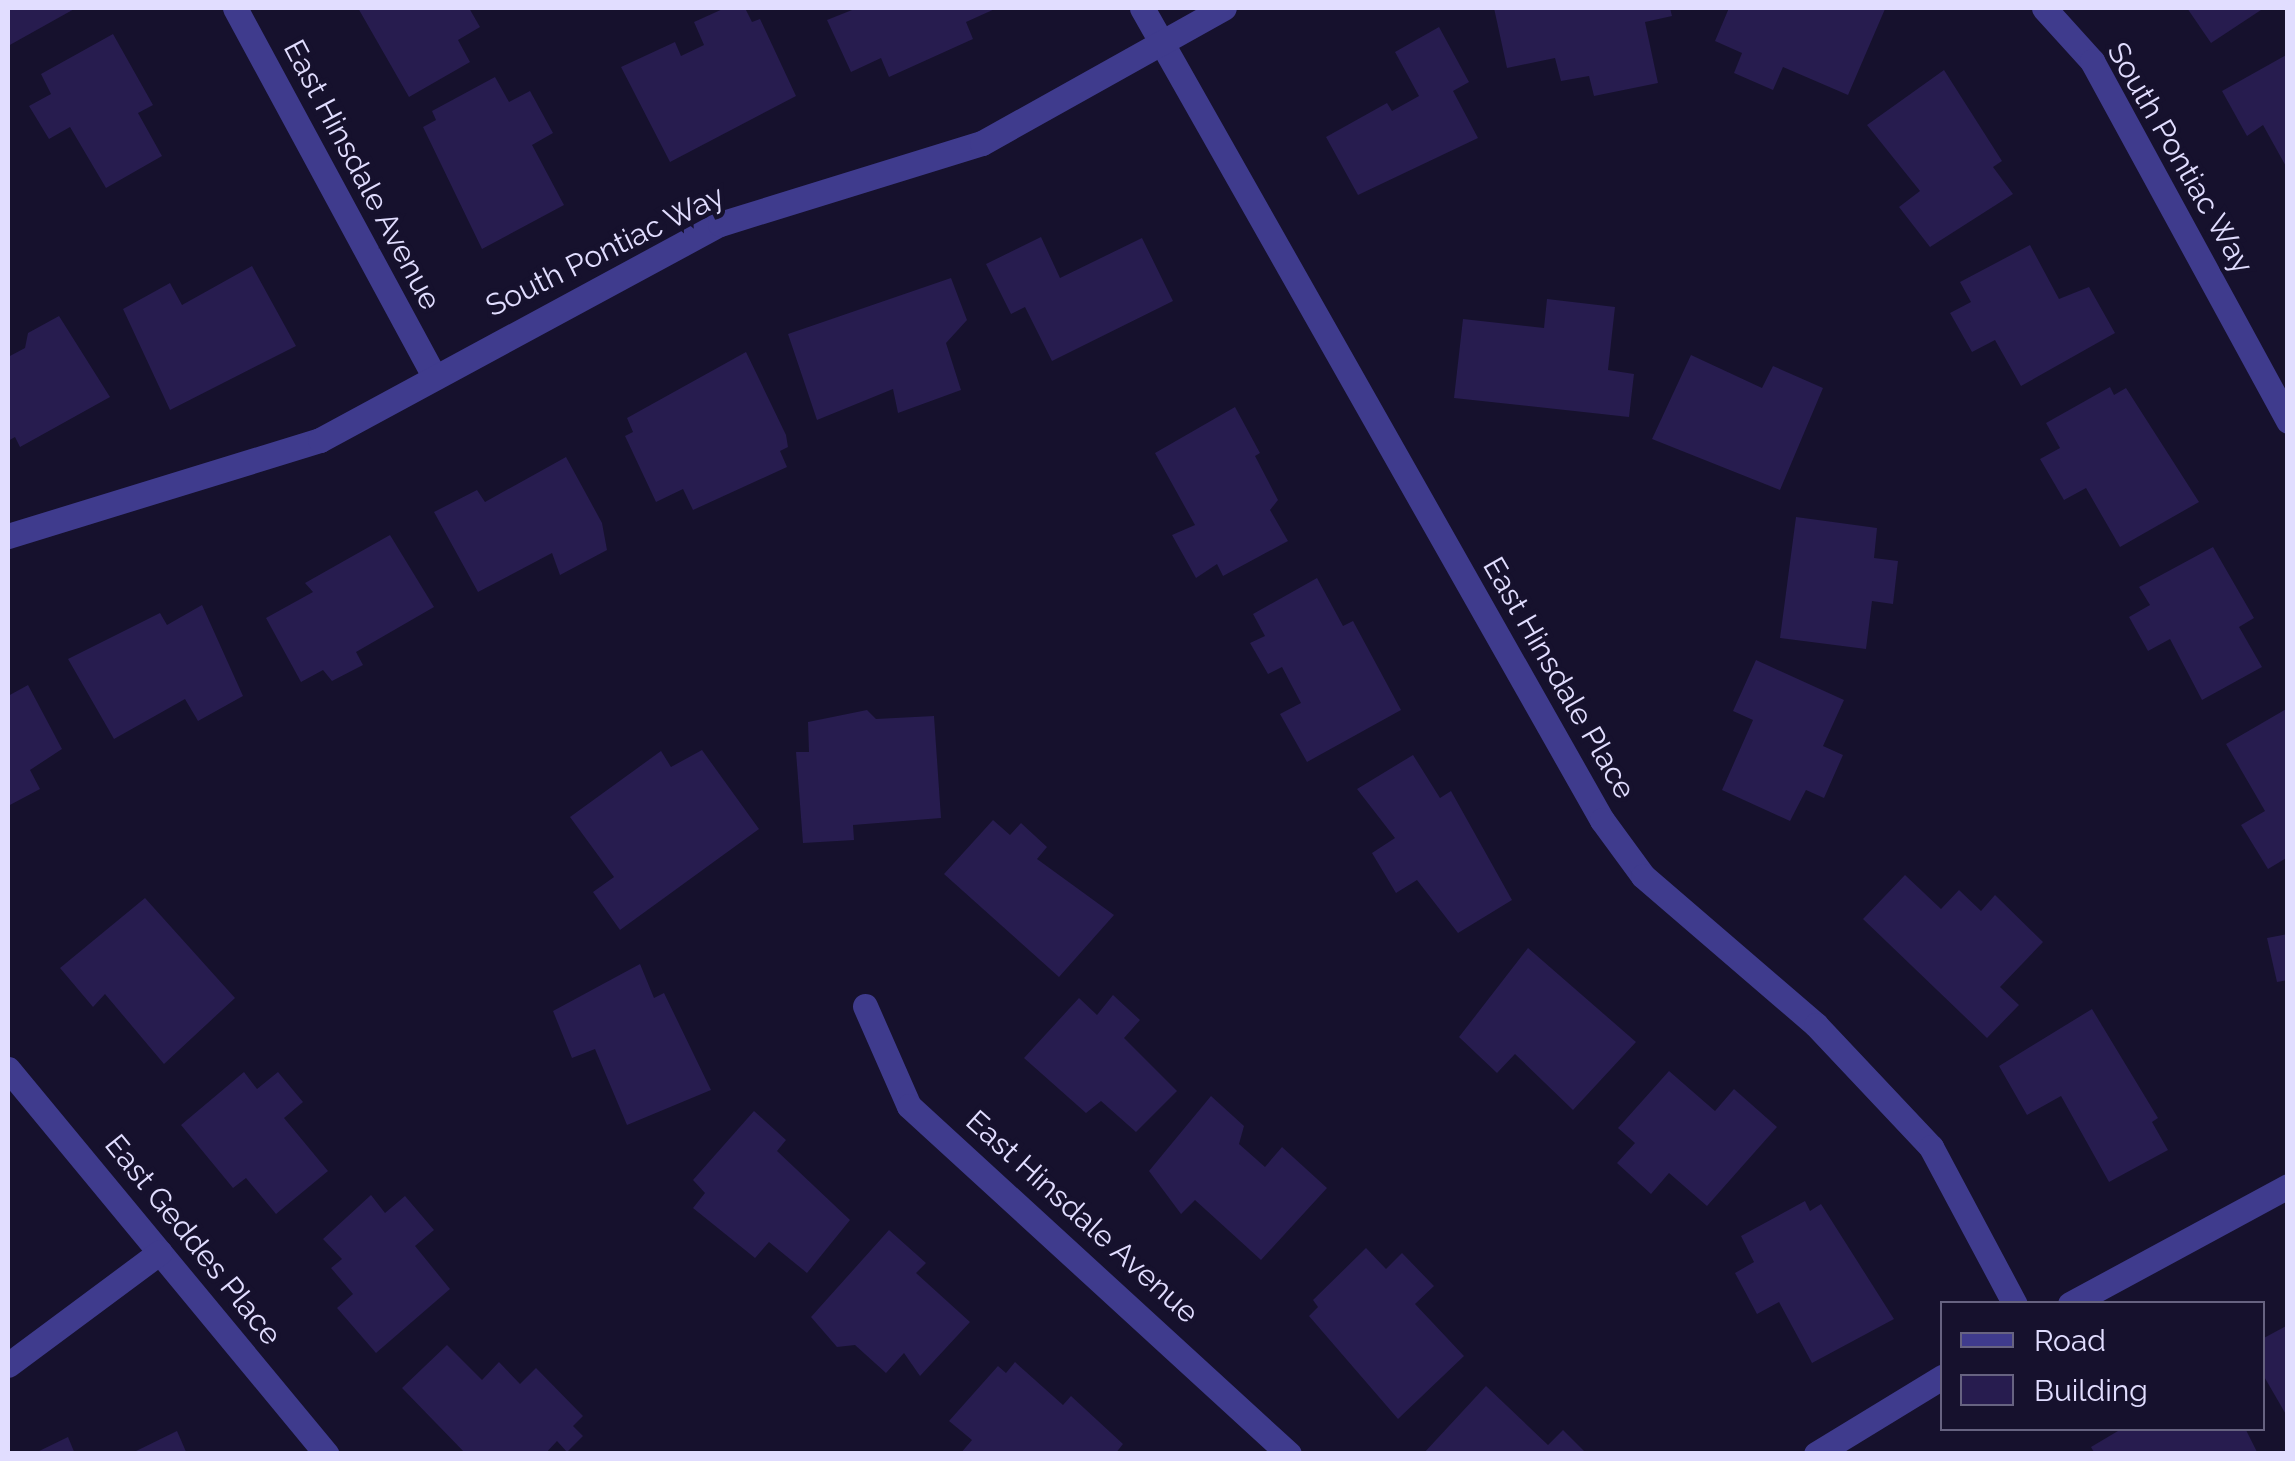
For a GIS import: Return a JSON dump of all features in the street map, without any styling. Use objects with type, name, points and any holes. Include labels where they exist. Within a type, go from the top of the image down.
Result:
[{"type":"street","name":"East Hinsdale Avenue","points":[[235,8],[432,374]]},
{"type":"street","name":"East Hinsdale Place","points":[[1142,8],[1602,820],[1642,876],[1816,1026],[1931,1147],[2012,1301]]},
{"type":"street","name":"South Pontiac Way","points":[[8,536],[320,440],[432,374],[720,224],[982,143],[1224,8]]},
{"type":"street","name":"South Pontiac Way","points":[[2044,8],[2092,61],[2288,421]]},
{"type":"street","name":"East Hinsdale Avenue","points":[[865,1006],[909,1106],[1288,1454]]},
{"type":"street","name":"East Geddes Place","points":[[8,1069],[327,1454]]},
{"type":"street","points":[[2076,1301],[2288,1186]]},
{"type":"street","points":[[8,1365],[160,1252]]},
{"type":"street","points":[[1816,1454],[1940,1379]]},
{"type":"building","points":[[8,8],[76,8],[8,46]]},
{"type":"building","points":[[358,8],[469,8],[480,27],[458,40],[470,62],[409,97]]},
{"type":"building","points":[[725,8],[745,8],[752,22],[760,19],[796,96],[670,162],[621,67],[675,42],[681,56],[704,45],[694,22]]},
{"type":"building","points":[[857,8],[997,8],[966,22],[973,39],[889,77],[881,58],[851,72],[827,20]]},
{"type":"building","points":[[1494,8],[1670,8],[1672,16],[1645,22],[1658,83],[1594,96],[1589,76],[1561,81],[1555,58],[1507,68]]},
{"type":"building","points":[[1729,8],[1885,9],[1848,95],[1783,67],[1773,90],[1734,73],[1742,53],[1715,41]]},
{"type":"building","points":[[2187,8],[2264,8],[2211,43]]},
{"type":"building","points":[[1439,27],[1469,82],[1453,91],[1478,138],[1358,195],[1326,137],[1387,103],[1392,111],[1419,96],[1395,52]]},
{"type":"building","points":[[113,34],[153,105],[138,113],[162,156],[106,188],[70,127],[49,139],[29,106],[51,94],[41,74]]},
{"type":"building","points":[[2288,54],[2288,170],[2263,125],[2247,136],[2222,91]]},
{"type":"building","points":[[1944,70],[2002,161],[1993,167],[2013,194],[1930,247],[1899,207],[1920,191],[1867,125]]},
{"type":"building","points":[[495,77],[509,102],[530,91],[553,133],[532,145],[564,205],[482,249],[423,127],[436,120],[432,111]]},
{"type":"building","points":[[1041,237],[1060,278],[1142,238],[1173,301],[1052,361],[1025,307],[1011,314],[986,264]]},
{"type":"building","points":[[2030,245],[2059,299],[2089,287],[2115,333],[2021,386],[1995,340],[1972,352],[1950,313],[1971,302],[1960,282]]},
{"type":"building","points":[[252,266],[296,346],[170,410],[123,309],[170,283],[182,305]]},
{"type":"building","points":[[951,278],[967,320],[946,343],[961,390],[898,413],[893,389],[817,420],[788,334]]},
{"type":"building","points":[[1547,299],[1615,307],[1608,370],[1634,374],[1629,417],[1454,398],[1463,319],[1544,328]]},
{"type":"building","points":[[59,316],[110,397],[20,447],[15,437],[8,441],[8,357],[25,348],[28,333]]},
{"type":"building","points":[[746,352],[786,435],[788,447],[780,451],[787,467],[693,510],[683,489],[656,502],[625,436],[633,432],[627,418]]},
{"type":"building","points":[[1691,355],[1762,388],[1773,366],[1823,388],[1780,490],[1652,439]]},
{"type":"building","points":[[2110,387],[2114,395],[2126,388],[2199,502],[2120,547],[2086,488],[2064,500],[2040,459],[2060,448],[2046,423]]},
{"type":"building","points":[[1235,407],[1260,453],[1255,456],[1278,500],[1270,510],[1288,541],[1223,576],[1217,564],[1196,578],[1172,535],[1195,525],[1155,453]]},
{"type":"building","points":[[566,457],[602,523],[607,550],[560,575],[552,553],[478,592],[434,512],[477,490],[485,502]]},
{"type":"building","points":[[1796,517],[1877,528],[1874,558],[1898,561],[1893,604],[1872,601],[1866,649],[1780,638]]},
{"type":"building","points":[[390,535],[434,607],[356,652],[363,665],[332,681],[323,670],[301,682],[266,618],[313,592],[305,583]]},
{"type":"building","points":[[2213,547],[2254,618],[2239,627],[2262,667],[2202,700],[2170,639],[2148,651],[2129,617],[2150,605],[2139,587]]},
{"type":"building","points":[[1317,578],[1343,626],[1353,621],[1401,710],[1307,762],[1280,714],[1301,703],[1282,667],[1268,674],[1250,643],[1265,636],[1253,614]]},
{"type":"building","points":[[202,605],[243,696],[198,721],[185,699],[114,739],[68,659],[160,613],[167,625]]},
{"type":"building","points":[[1756,660],[1844,700],[1823,746],[1843,755],[1824,798],[1806,790],[1790,821],[1722,790],[1753,720],[1733,711]]},
{"type":"building","points":[[28,685],[62,749],[30,770],[40,789],[8,806],[8,696]]},
{"type":"building","points":[[2288,708],[2288,857],[2268,869],[2241,825],[2265,811],[2226,744]]},
{"type":"building","points":[[867,710],[876,719],[934,716],[941,818],[853,825],[854,840],[803,843],[796,752],[809,752],[808,722]]},
{"type":"building","points":[[702,750],[759,829],[620,930],[593,892],[614,877],[570,817],[661,751],[671,767]]},
{"type":"building","points":[[1413,755],[1440,798],[1451,791],[1512,900],[1458,933],[1417,880],[1396,893],[1372,853],[1395,838],[1357,789]]},
{"type":"building","points":[[993,820],[1010,835],[1021,823],[1047,847],[1037,859],[1114,915],[1059,977],[944,874]]},
{"type":"building","points":[[1905,875],[1941,909],[1959,890],[1981,911],[1995,895],[2043,942],[2000,987],[2019,1005],[1987,1038],[1863,919]]},
{"type":"building","points":[[145,898],[235,998],[164,1064],[105,994],[93,1007],[60,968]]},
{"type":"building","points":[[2288,934],[2288,980],[2277,982],[2267,938]]},
{"type":"building","points":[[1528,948],[1636,1042],[1573,1110],[1515,1054],[1497,1073],[1459,1037]]},
{"type":"building","points":[[640,964],[654,998],[664,993],[711,1090],[627,1125],[595,1049],[572,1058],[553,1011]]},
{"type":"building","points":[[1113,995],[1140,1020],[1124,1038],[1177,1091],[1136,1132],[1101,1101],[1086,1113],[1024,1058],[1079,998],[1097,1015]]},
{"type":"building","points":[[2092,1009],[2158,1118],[2152,1122],[2168,1150],[2109,1182],[2061,1096],[2027,1115],[1999,1066]]},
{"type":"building","points":[[1669,1071],[1715,1111],[1734,1089],[1777,1127],[1707,1206],[1669,1173],[1651,1194],[1617,1163],[1635,1143],[1618,1128]]},
{"type":"building","points":[[244,1072],[257,1089],[278,1072],[303,1102],[284,1118],[328,1171],[276,1214],[246,1178],[233,1188],[181,1125]]},
{"type":"building","points":[[1211,1096],[1244,1126],[1239,1144],[1265,1167],[1282,1147],[1327,1188],[1261,1260],[1195,1200],[1181,1214],[1149,1171]]},
{"type":"building","points":[[754,1111],[786,1140],[777,1151],[850,1220],[807,1273],[769,1242],[755,1258],[693,1208],[705,1193],[693,1180]]},
{"type":"building","points":[[371,1195],[385,1213],[405,1196],[434,1230],[415,1246],[450,1289],[376,1353],[337,1308],[353,1294],[331,1268],[342,1259],[323,1239]]},
{"type":"building","points":[[1805,1201],[1810,1211],[1821,1204],[1894,1319],[1812,1363],[1779,1302],[1757,1314],[1735,1273],[1754,1262],[1741,1236]]},
{"type":"building","points":[[889,1230],[926,1263],[916,1273],[970,1322],[920,1376],[904,1353],[886,1373],[855,1345],[837,1347],[811,1317]]},
{"type":"building","points":[[1366,1248],[1386,1269],[1402,1253],[1434,1286],[1415,1304],[1464,1356],[1398,1419],[1309,1316],[1318,1307],[1313,1300]]},
{"type":"building","points":[[2288,1325],[2288,1418],[2265,1378],[2265,1337]]},
{"type":"building","points":[[447,1345],[482,1380],[499,1362],[520,1384],[536,1368],[583,1416],[573,1426],[583,1436],[567,1452],[557,1441],[545,1454],[466,1454],[402,1388]]},
{"type":"building","points":[[1015,1362],[1063,1405],[1071,1396],[1123,1444],[1115,1454],[960,1454],[972,1440],[949,1421],[998,1366],[1006,1373]]},
{"type":"building","points":[[1486,1386],[1548,1445],[1563,1430],[1587,1454],[1423,1454]]},
{"type":"building","points":[[177,1431],[187,1454],[130,1454]]},
{"type":"building","points":[[2118,1431],[2246,1431],[2258,1454],[2095,1454],[2091,1447]]},
{"type":"building","points":[[68,1437],[75,1454],[33,1454]]}]
